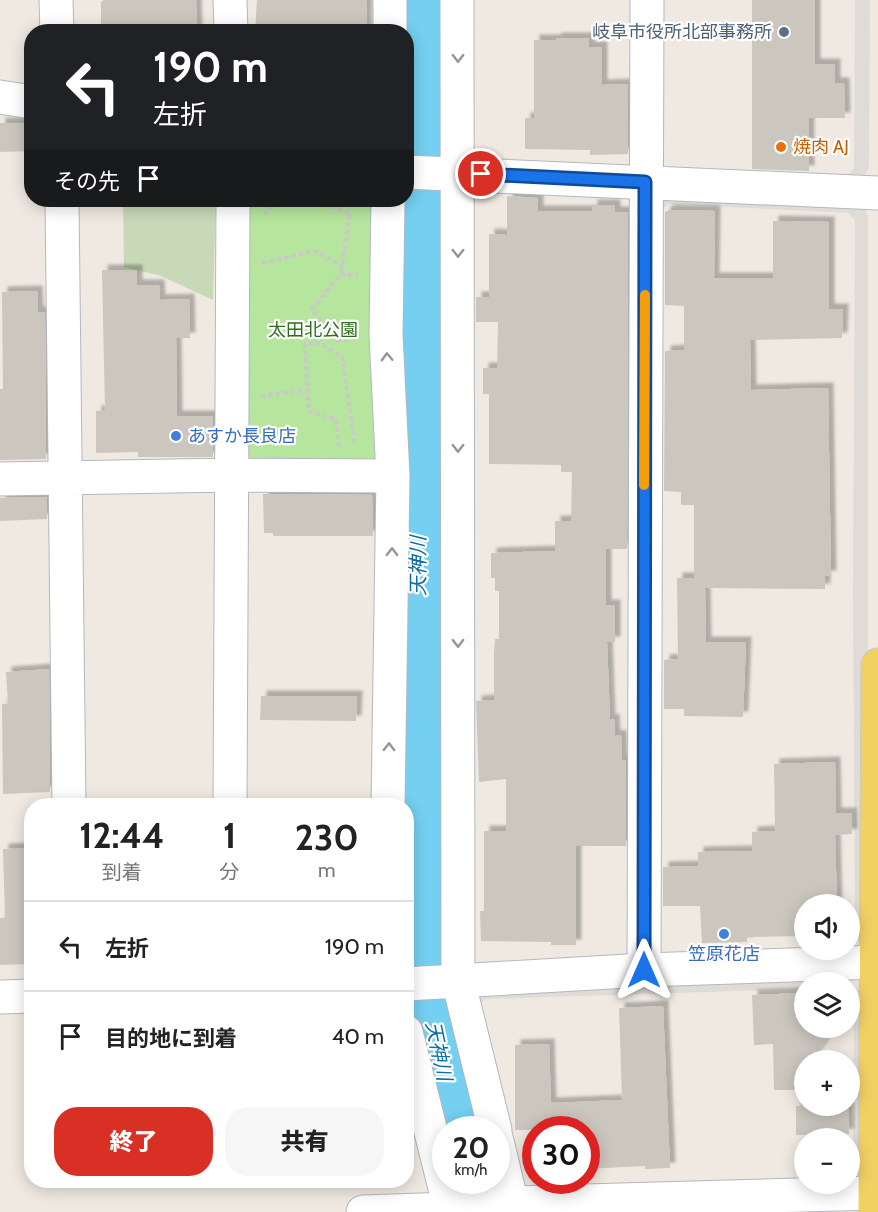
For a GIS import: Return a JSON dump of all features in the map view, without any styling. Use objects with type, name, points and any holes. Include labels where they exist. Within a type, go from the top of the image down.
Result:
[{"type":"main road","points":[[875,1202],[878,665]]},
{"type":"street","points":[[56,0],[57,24]]},
{"type":"street","points":[[230,0],[231,24]]},
{"type":"street","points":[[390,0],[390,24]]},
{"type":"street","points":[[457,0],[454,174],[453,980],[491,1116]]},
{"type":"street","points":[[644,970],[647,0]]},
{"type":"street","points":[[0,97],[24,101]]},
{"type":"street","points":[[414,172],[878,193]]},
{"type":"street","points":[[62,207],[69,798]]},
{"type":"street","points":[[230,798],[233,207]]},
{"type":"street","points":[[388,207],[386,335],[393,476],[388,798]]},
{"type":"street","points":[[0,479],[230,475],[393,476]]},
{"type":"street","points":[[414,983],[644,970],[877,962]]},
{"type":"street","points":[[0,997],[24,996]]},
{"type":"street","points":[[414,1064],[450,1210]]},
{"type":"street","points":[[363,1212],[512,1206],[875,1202]]},
{"type":"path","points":[[259,219],[272,207]]},
{"type":"path","points":[[331,207],[350,213],[341,274],[312,309],[336,341],[386,335]]},
{"type":"path","points":[[255,264],[315,250],[342,266]]},
{"type":"path","points":[[341,274],[386,275]]},
{"type":"path","points":[[339,450],[336,419],[309,412],[305,344],[320,343],[342,357],[356,449]]},
{"type":"path","points":[[256,396],[308,390]]},
{"type":"green space","points":[[123,207],[216,207],[213,300],[161,276],[124,267]]},
{"type":"green space","name":"太田北公園","points":[[248,207],[377,207],[377,466],[260,468],[245,455]]},
{"type":"shaded area","points":[[855,0],[870,0],[869,168],[863,178],[847,177],[854,168]]},
{"type":"shaded area","points":[[665,196],[864,208],[868,216],[868,928],[865,939],[860,941],[860,894],[855,894],[853,592],[855,220],[848,213],[668,204],[659,213],[660,201]]},
{"type":"shaded area","points":[[794,979],[794,989],[485,999],[474,1011],[476,990]]},
{"type":"shaded area","points":[[860,993],[864,996],[860,1172],[860,1128],[853,1128],[853,1116],[860,1116],[860,1050],[854,1050],[854,1038],[860,1038]]},
{"type":"building","points":[[104,0],[196,0],[197,24],[101,24],[101,2]]},
{"type":"building","points":[[257,0],[367,0],[366,24],[256,24]]},
{"type":"building","name":"岐阜市役所北部事務所","points":[[752,0],[815,0],[815,64],[835,64],[835,83],[844,83],[845,118],[809,118],[809,171],[752,169]]},
{"type":"building","points":[[556,38],[589,38],[589,47],[602,47],[602,85],[628,84],[628,154],[590,155],[590,150],[525,149],[525,118],[534,118],[534,40],[556,40]]},
{"type":"building","points":[[0,123],[24,123],[24,151],[0,152]]},
{"type":"building","points":[[507,196],[538,198],[538,211],[592,211],[592,205],[615,205],[615,212],[628,212],[627,549],[606,549],[606,605],[615,605],[615,642],[607,642],[610,720],[614,719],[615,736],[621,735],[622,760],[626,760],[626,846],[576,846],[576,945],[551,945],[551,942],[481,941],[480,911],[484,911],[484,831],[506,831],[506,779],[479,782],[476,701],[494,700],[495,639],[499,639],[499,591],[495,591],[495,578],[491,578],[491,553],[555,551],[555,521],[571,521],[572,472],[561,472],[561,465],[489,464],[489,394],[483,394],[483,368],[497,368],[498,322],[476,322],[476,297],[489,297],[489,234],[507,235]]},
{"type":"building","points":[[669,210],[715,211],[714,278],[773,278],[773,221],[829,222],[829,309],[843,309],[842,338],[750,340],[751,390],[828,388],[831,576],[825,576],[825,589],[705,588],[706,642],[746,642],[743,717],[684,716],[684,709],[664,709],[664,660],[678,659],[677,578],[694,578],[694,505],[681,505],[681,492],[664,491],[665,351],[684,350],[684,306],[665,305],[665,212]]},
{"type":"building","points":[[102,270],[137,270],[137,285],[159,285],[160,300],[189,299],[190,338],[176,338],[177,416],[213,416],[213,457],[138,457],[138,452],[96,453],[96,411],[105,410]]},
{"type":"building","points":[[37,291],[38,312],[45,312],[46,459],[0,460],[0,389],[3,389],[2,292]]},
{"type":"building","points":[[263,494],[372,495],[373,536],[273,536],[273,533],[264,533]]},
{"type":"building","points":[[47,497],[47,519],[0,521],[0,498]]},
{"type":"building","points":[[49,669],[50,792],[3,794],[2,704],[8,704],[6,672]]},
{"type":"building","points":[[261,696],[357,696],[356,721],[260,720]]},
{"type":"building","points":[[835,762],[836,813],[851,813],[852,834],[835,835],[837,894],[794,894],[794,936],[747,937],[747,942],[702,943],[700,906],[663,906],[663,867],[698,866],[698,852],[752,851],[752,832],[775,831],[774,764]]},
{"type":"building","points":[[24,848],[24,964],[0,965],[0,918],[5,918],[3,849]]},
{"type":"building","points":[[794,993],[794,1038],[828,1038],[819,1050],[794,1050],[794,1090],[774,1090],[773,1044],[754,1045],[752,995]]},
{"type":"building","points":[[663,1006],[670,1168],[645,1169],[645,1166],[600,1168],[600,1116],[522,1116],[522,1130],[515,1130],[515,1045],[549,1044],[551,1103],[622,1100],[619,1008]]},
{"type":"building","points":[[796,1116],[848,1116],[849,1128],[796,1128]]},
{"type":"waterway","name":"天神川","points":[[421,0],[417,855],[431,1014],[453,1116]]},
{"type":"waterway","name":"天神川","points":[[470,1194],[474,1212]]},
{"type":"slow traffic","points":[[644,485],[645,295]]},
{"type":"place","name":"岐阜市役所北部事務所","points":[[784,32]]},
{"type":"place","name":"焼肉 AJ","points":[[781,147]]},
{"type":"place","name":"あすか長良店","points":[[176,436]]},
{"type":"place","name":"笠原花店","points":[[724,934]]},
{"type":"route","points":[[481,174],[645,182],[644,970]]}]
